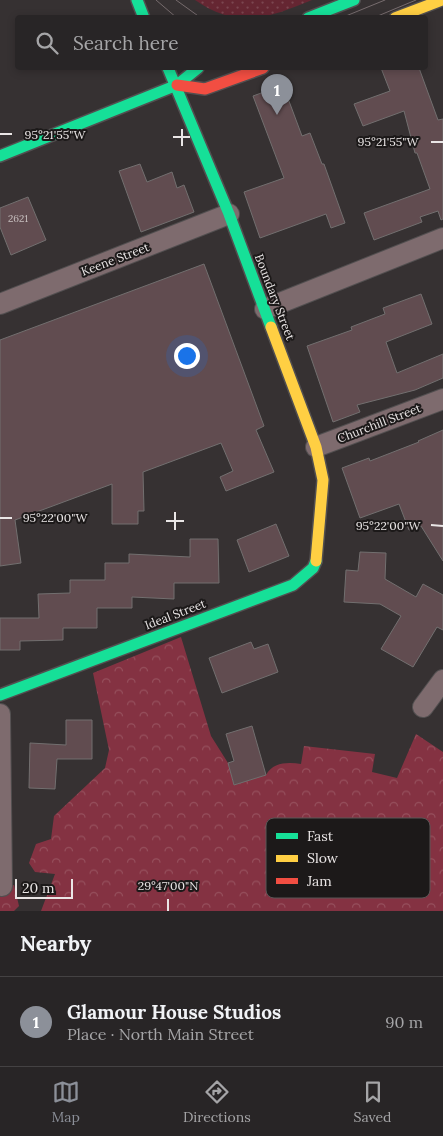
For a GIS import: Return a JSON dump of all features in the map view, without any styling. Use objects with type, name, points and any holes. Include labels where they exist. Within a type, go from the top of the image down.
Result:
[{"type":"street","points":[[137,0],[143,15]]},
{"type":"street","points":[[316,15],[354,0]]},
{"type":"street","points":[[404,15],[442,0]]},
{"type":"street","name":"Boundary Street","points":[[169,70],[177,85],[229,214],[316,448],[323,480],[321,524]]},
{"type":"street","name":"Boundary Street","points":[[174,70],[177,85]]},
{"type":"street","points":[[0,156],[177,85],[196,70]]},
{"type":"street","points":[[177,85],[206,89],[258,70]]},
{"type":"street","name":"Keene Street","points":[[0,304],[229,214]]},
{"type":"street","points":[[265,309],[443,238]]},
{"type":"street","name":"Churchill Street","points":[[316,448],[443,399]]},
{"type":"street","name":"Ideal Street","points":[[0,695],[300,581],[313,568],[318,557],[321,524]]},
{"type":"street","points":[[423,706],[443,680]]},
{"type":"street","points":[[0,714],[2,886]]},
{"type":"shaded area","points":[[195,0],[312,0],[270,15],[225,15]]},
{"type":"green space","points":[[181,637],[211,736],[228,763],[234,785],[266,775],[277,765],[286,763],[301,764],[304,746],[375,754],[372,772],[397,778],[416,734],[443,752],[443,911],[41,911],[55,874],[35,872],[29,863],[36,844],[51,839],[54,816],[105,768],[109,750],[93,673]]},
{"type":"green space","points":[[14,885],[19,906],[14,911],[0,911],[0,889]]},
{"type":"building","points":[[382,70],[420,70],[438,120],[443,119],[443,219],[441,220],[438,211],[420,217],[422,222],[374,240],[364,213],[430,189],[417,153],[415,153],[404,111],[363,126],[354,104],[390,91]]},
{"type":"building","points":[[283,85],[302,136],[310,133],[322,164],[324,164],[345,223],[331,228],[326,214],[260,238],[244,192],[284,178],[253,96]]},
{"type":"building","points":[[140,164],[147,182],[172,172],[177,188],[184,185],[194,212],[141,232],[119,171]]},
{"type":"building","points":[[28,197],[46,240],[11,255],[0,227],[0,208]]},
{"type":"building","points":[[204,264],[264,426],[256,430],[274,472],[226,491],[220,477],[233,471],[221,443],[143,472],[144,511],[138,511],[138,524],[112,524],[112,484],[15,520],[21,563],[0,566],[0,340]]},
{"type":"building","points":[[421,294],[432,324],[386,342],[397,373],[443,354],[443,378],[415,390],[357,405],[360,412],[333,422],[307,346],[352,330],[351,327],[385,314],[383,308]]},
{"type":"building","points":[[443,430],[443,561],[421,526],[409,530],[399,504],[360,518],[342,468],[369,458],[370,461],[419,442]]},
{"type":"building","points":[[276,524],[289,556],[249,572],[237,540]]},
{"type":"building","points":[[190,539],[218,539],[219,583],[174,583],[174,599],[132,597],[132,608],[97,608],[97,628],[63,628],[63,640],[20,641],[20,650],[0,650],[0,618],[39,618],[38,594],[70,593],[70,580],[105,580],[105,563],[129,563],[129,554],[190,557]]},
{"type":"building","points":[[360,552],[386,553],[385,579],[416,597],[423,584],[443,595],[443,630],[437,627],[413,667],[381,649],[401,616],[380,604],[344,602],[346,570],[358,571]]},
{"type":"building","points":[[251,642],[254,649],[268,644],[278,672],[222,693],[209,658]]},
{"type":"building","points":[[66,720],[92,720],[92,759],[57,759],[55,789],[29,788],[30,743],[66,745]]},
{"type":"building","points":[[252,726],[266,775],[234,785],[228,763],[234,761],[226,734]]},
{"type":"tram line","points":[[156,0],[174,15]]},
{"type":"tram line","points":[[176,0],[197,15]]},
{"type":"tram line","points":[[348,15],[385,0]]},
{"type":"tram line","points":[[380,15],[416,0]]},
{"type":"traffic: fast","points":[[137,0],[143,15]]},
{"type":"traffic: fast","points":[[316,15],[354,0]]},
{"type":"traffic: fast","points":[[169,70],[229,214],[271,327]]},
{"type":"traffic: fast","points":[[0,156],[177,85],[196,70]]},
{"type":"traffic: fast","points":[[0,695],[293,585],[313,568],[316,561]]},
{"type":"traffic: slow","points":[[403,15],[442,0]]},
{"type":"traffic: slow","points":[[271,327],[316,447],[323,480],[316,561]]},
{"type":"traffic: jam","points":[[177,85],[205,89],[257,70]]},
{"type":"place","name":"Glamour House Studios","points":[[277,115]]}]
